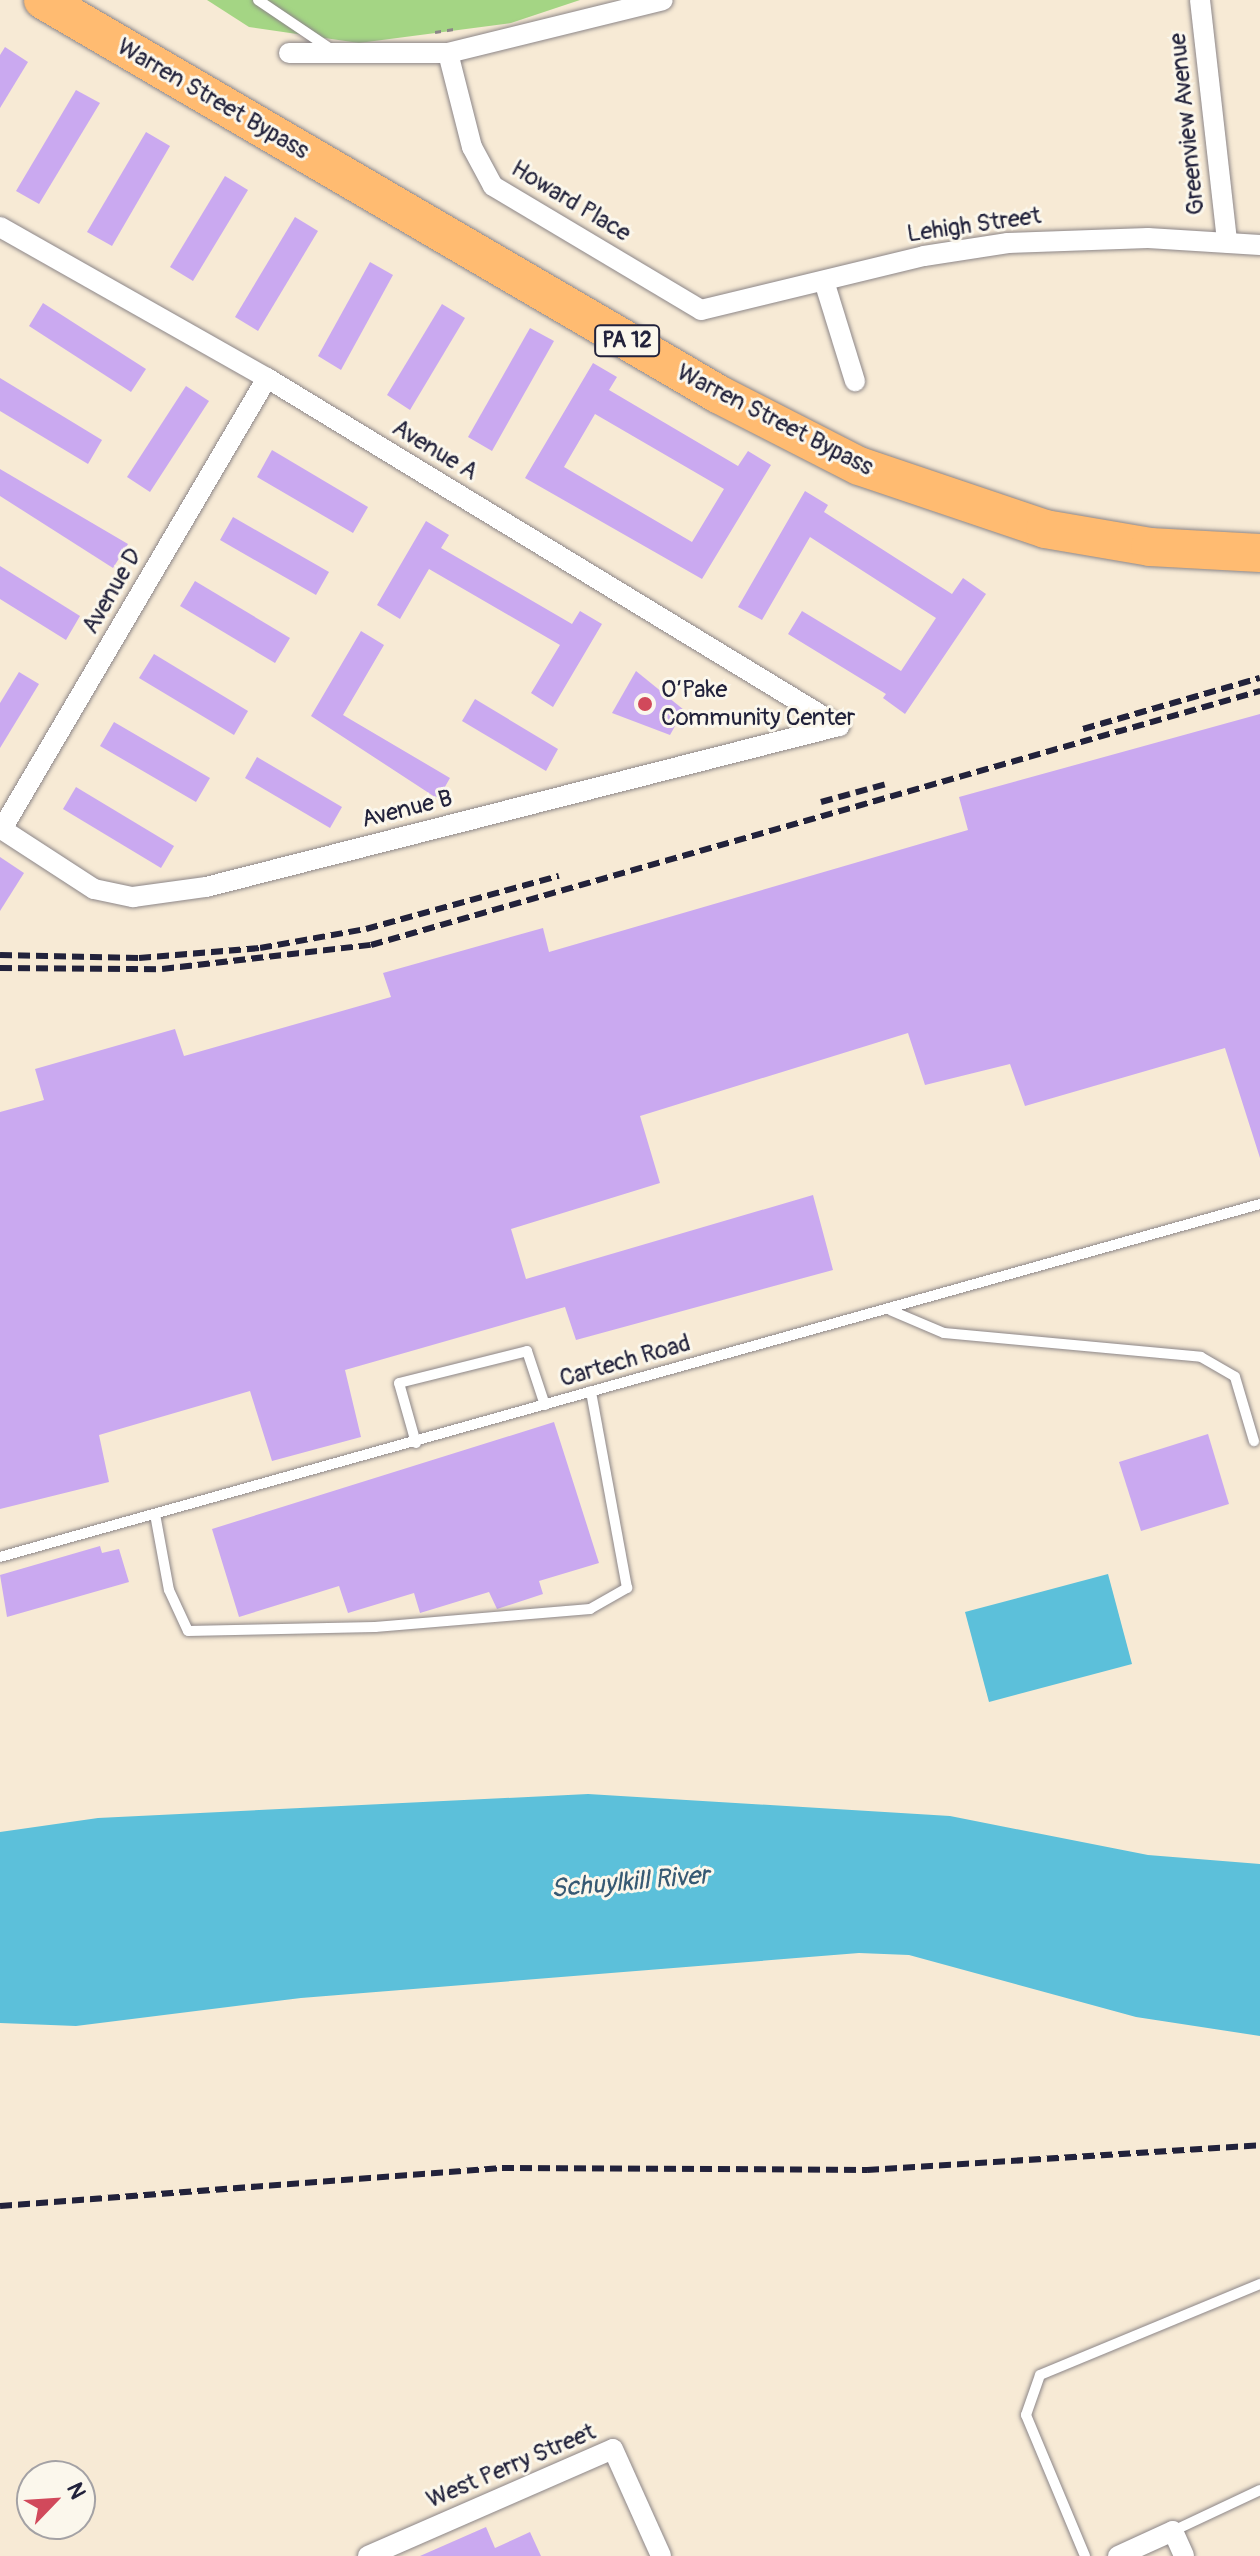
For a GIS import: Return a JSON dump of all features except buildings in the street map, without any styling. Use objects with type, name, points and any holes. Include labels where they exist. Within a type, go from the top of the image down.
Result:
[{"type":"highway","name":"Warren Street Bypass","points":[[43,0],[718,394],[859,466],[1045,529],[1150,547],[1260,553]]},
{"type":"highway","name":"Warren Street Bypass","points":[[90,0],[742,380],[867,445],[1050,507],[1152,524],[1260,530]]},
{"type":"street","points":[[289,53],[342,57],[448,53],[601,9],[663,0]]},
{"type":"street","name":"Greenview Avenue","points":[[1200,0],[1227,242]]},
{"type":"street","name":"Howard Place","points":[[448,53],[472,147],[493,186],[701,310]]},
{"type":"street","name":"Avenue A","points":[[0,227],[267,378],[839,726]]},
{"type":"street","name":"Lehigh Street","points":[[701,310],[1008,243],[1227,242],[1260,245]]},
{"type":"street","points":[[824,281],[855,381]]},
{"type":"street","name":"Avenue D","points":[[1,829],[267,378]]},
{"type":"street","name":"Avenue B","points":[[1,829],[94,889],[133,897],[206,887],[839,726]]},
{"type":"street","name":"West Perry Street","points":[[368,2556],[613,2449],[661,2556]]},
{"type":"street","points":[[1118,2556],[1173,2531],[1184,2556]]},
{"type":"lane","points":[[258,0],[342,57]]},
{"type":"lane","name":"Cartech Road","points":[[0,1557],[416,1443],[858,1314],[892,1311],[1260,1204]]},
{"type":"lane","points":[[892,1311],[944,1333],[1018,1344],[1162,1348],[1201,1357],[1235,1377],[1254,1441]]},
{"type":"lane","points":[[416,1443],[399,1383],[527,1351],[545,1405]]},
{"type":"lane","points":[[155,1514],[169,1590],[188,1631],[375,1627],[590,1609],[627,1588],[591,1391]]},
{"type":"lane","points":[[1085,2556],[1026,2415],[1040,2375],[1260,2284]]},
{"type":"lane","points":[[1173,2531],[1260,2490]]},
{"type":"path","points":[[421,33],[466,27]]},
{"type":"green space","points":[[207,0],[580,0],[511,23],[359,43],[249,27]]},
{"type":"water","points":[[1108,1574],[1132,1664],[989,1702],[965,1612]]},
{"type":"water","name":"Schuylkill River","points":[[588,1794],[950,1816],[1148,1855],[1260,1864],[1260,2036],[1136,2017],[909,1955],[859,1953],[301,1998],[76,2026],[0,2023],[0,1832],[98,1818]]},
{"type":"railway","points":[[1083,729],[1260,678]]},
{"type":"railway","points":[[0,968],[162,969],[371,945],[1260,691]]},
{"type":"railway","points":[[821,802],[890,783]]},
{"type":"railway","points":[[0,955],[139,958],[260,948],[366,929],[559,876]]},
{"type":"railway","points":[[0,2206],[502,2168],[867,2170],[1260,2145]]},
{"type":"place","name":"O’Pake Community Center","points":[[645,704]]}]
